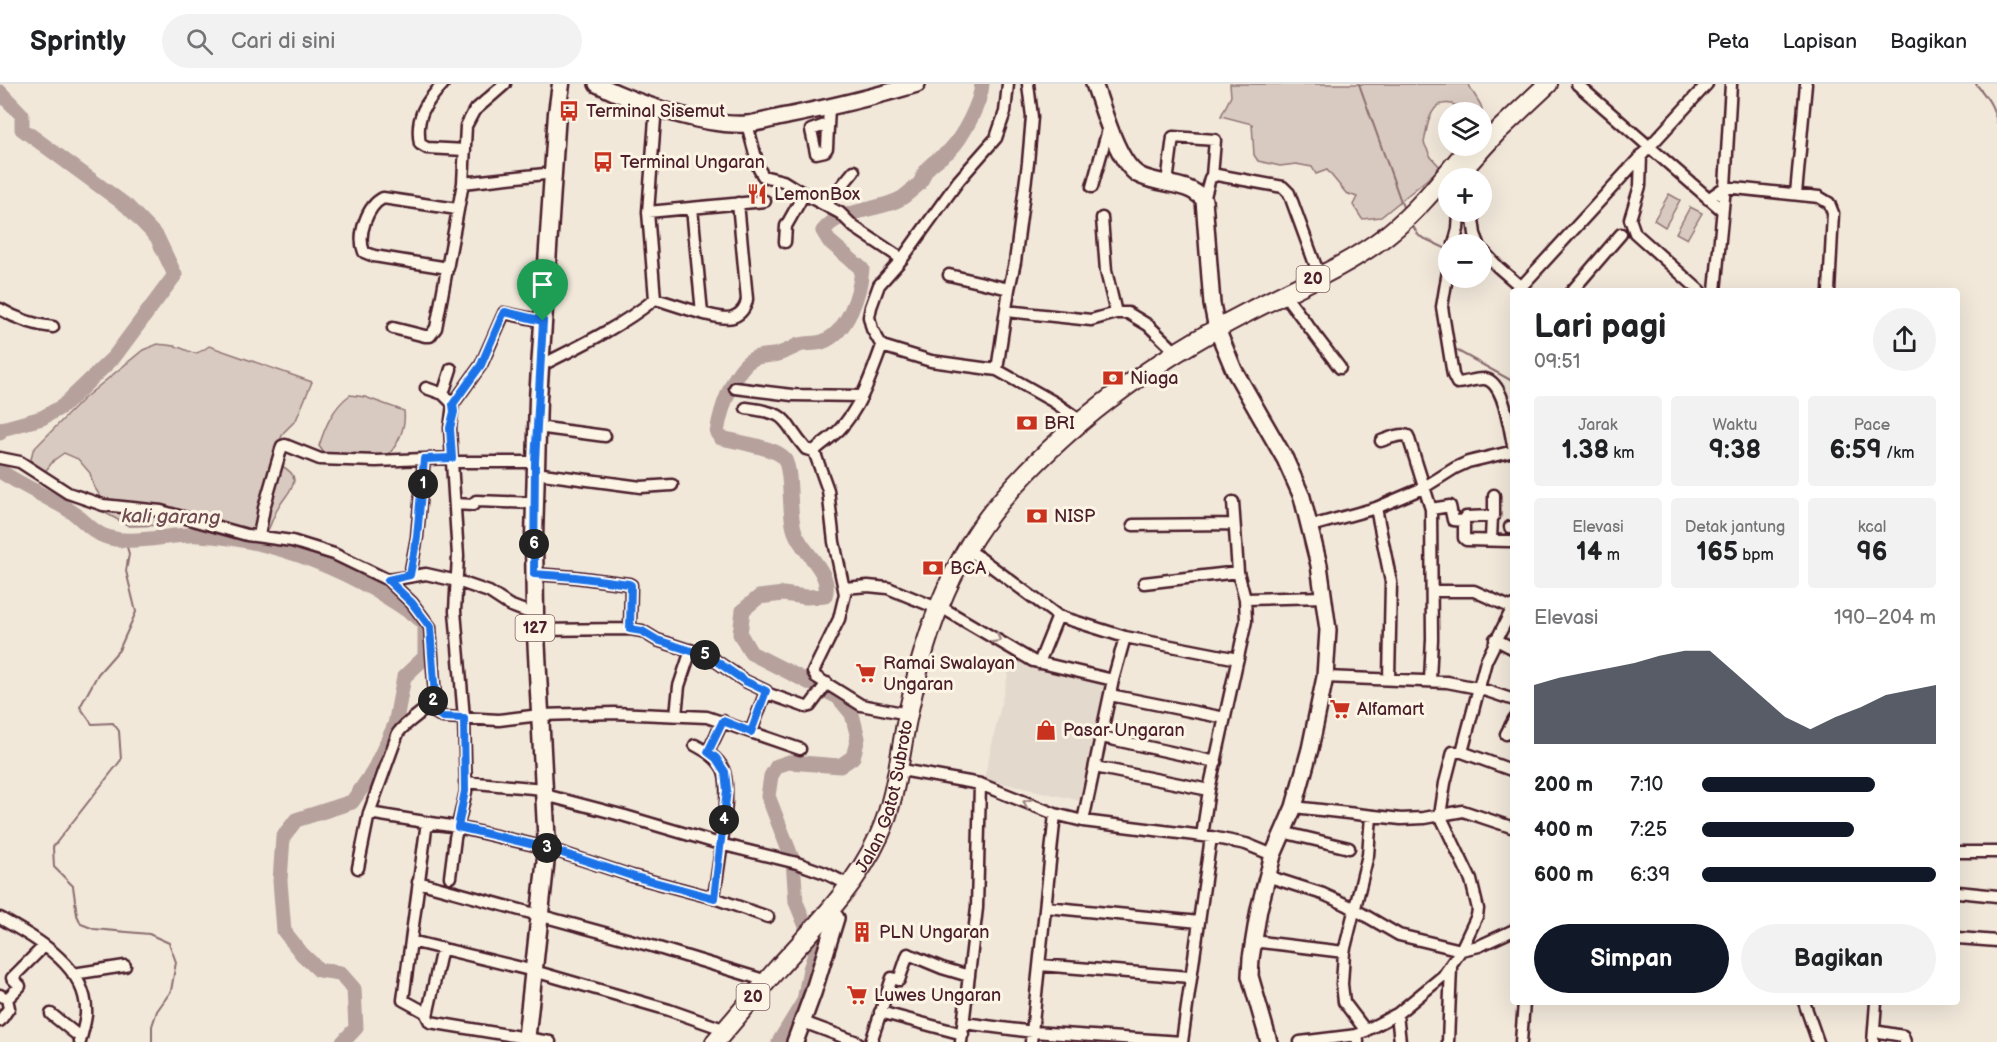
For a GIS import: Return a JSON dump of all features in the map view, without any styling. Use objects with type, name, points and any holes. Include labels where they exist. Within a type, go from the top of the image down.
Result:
[{"type":"highway","points":[[1492,124],[1533,84]]},
{"type":"highway","points":[[1464,168],[1496,133],[1548,84]]},
{"type":"highway","name":"Jalan Gatot Subroto","points":[[723,1038],[861,885],[886,842],[907,771],[926,673],[942,609],[976,555],[1012,506],[1089,428],[1218,333],[1372,246],[1412,220],[1462,156]]},
{"type":"highway","name":"Jalan Gatot Subroto","points":[[723,1038],[767,981],[814,941],[874,845],[892,798],[921,657],[942,609],[957,566],[997,507],[1081,421],[1123,388],[1176,352],[1290,302],[1378,254],[1438,196]]},
{"type":"main road","name":"127","points":[[526,1039],[547,848],[535,622],[535,467],[557,113],[561,84]]},
{"type":"street","points":[[443,84],[428,100],[420,116],[420,144],[427,148],[465,150]]},
{"type":"street","points":[[393,328],[425,336],[433,333],[436,328],[463,183],[466,126],[470,116],[505,84]]},
{"type":"street","points":[[597,84],[621,95],[689,118],[708,122],[747,124],[829,107],[917,84]]},
{"type":"street","points":[[1008,84],[1005,112],[996,138],[959,180],[902,260],[886,274],[879,285],[871,307],[870,323],[882,346],[931,361],[997,369],[1081,421]]},
{"type":"street","points":[[997,369],[1018,242],[1030,144],[1032,117],[1028,84]]},
{"type":"street","points":[[1094,84],[1118,147],[1134,171],[1142,176],[1194,191],[1204,200]]},
{"type":"street","points":[[1577,84],[1644,151],[1722,210]]},
{"type":"street","points":[[1524,288],[1644,151],[1707,84]]},
{"type":"street","points":[[1715,288],[1725,187],[1731,84]]},
{"type":"street","points":[[1796,194],[1806,84]]},
{"type":"street","points":[[828,124],[829,107]]},
{"type":"street","points":[[655,119],[648,212],[655,299]]},
{"type":"street","points":[[747,124],[759,169],[764,176],[778,178],[840,213],[854,227],[902,260]]},
{"type":"street","points":[[1092,187],[1109,126]]},
{"type":"street","points":[[1167,183],[1173,137],[1215,140],[1212,176],[1204,200],[1212,304],[1218,333],[1234,370],[1291,472],[1311,526],[1325,597],[1328,630],[1325,676],[1310,749],[1294,807],[1273,855],[1253,941],[1250,976],[1269,1042]]},
{"type":"street","points":[[1576,288],[1621,234],[1630,219],[1640,186],[1644,151]]},
{"type":"street","points":[[826,205],[854,171]]},
{"type":"street","points":[[463,183],[554,173]]},
{"type":"street","points":[[1212,176],[1245,179],[1287,189],[1319,275]]},
{"type":"street","points":[[1708,199],[1725,187],[1819,197],[1829,202],[1832,207],[1829,288]]},
{"type":"street","points":[[785,242],[786,226],[804,194]]},
{"type":"street","points":[[448,268],[374,256],[364,252],[361,240],[366,219],[377,201],[383,198],[458,209]]},
{"type":"street","points":[[648,212],[765,201]]},
{"type":"street","points":[[655,299],[718,317],[732,318],[743,310],[746,305],[738,203]]},
{"type":"street","points":[[692,208],[702,313]]},
{"type":"street","points":[[1102,218],[1106,271],[1116,313]]},
{"type":"street","points":[[1630,219],[1635,233],[1697,288]]},
{"type":"street","points":[[1621,234],[1635,233]]},
{"type":"street","points":[[1492,261],[1522,288]]},
{"type":"street","points":[[949,275],[1009,289]]},
{"type":"street","points":[[1445,288],[1442,307],[1452,375],[1457,383],[1483,379],[1490,380],[1496,385],[1502,395],[1510,432]]},
{"type":"street","points":[[540,366],[634,316],[655,299]]},
{"type":"street","points":[[1290,302],[1340,368]]},
{"type":"street","points":[[0,309],[29,322],[53,327]]},
{"type":"street","points":[[1006,311],[1091,320],[1116,313],[1128,313],[1140,319],[1176,352]]},
{"type":"street","points":[[453,404],[481,365],[503,314],[543,321]]},
{"type":"street","points":[[814,451],[840,429],[862,396],[882,346]]},
{"type":"street","points":[[443,393],[451,369]]},
{"type":"street","points":[[426,388],[443,393],[453,404],[454,412],[450,428],[458,556],[455,610],[464,718],[465,798],[450,877]]},
{"type":"street","points":[[735,388],[792,395],[862,396]]},
{"type":"street","points":[[746,408],[777,414],[786,420],[806,449],[814,451]]},
{"type":"street","points":[[537,427],[605,436]]},
{"type":"street","points":[[1381,441],[1396,436],[1408,436],[1431,509],[1430,680]]},
{"type":"street","points":[[259,536],[264,508],[282,446],[291,447],[320,459],[452,460],[535,467],[641,487],[672,485]]},
{"type":"street","points":[[814,451],[828,490],[834,542],[844,588],[844,601],[839,619],[813,669],[816,677],[861,705],[908,714]]},
{"type":"street","points":[[1311,526],[1376,508],[1423,488],[1461,465],[1510,451]]},
{"type":"street","points":[[5,458],[20,462],[57,487],[77,497],[114,507],[161,511],[247,535],[314,547],[388,580],[412,603],[430,627],[435,697],[427,708],[405,723],[398,733],[369,813],[358,868]]},
{"type":"street","points":[[410,575],[417,537],[424,459]]},
{"type":"street","points":[[1491,540],[1494,495]]},
{"type":"street","points":[[455,504],[473,505],[476,501],[535,503]]},
{"type":"street","points":[[880,1012],[963,1033],[1182,1042],[1199,922],[1209,790],[1246,621],[1245,599],[1238,572],[1233,502]]},
{"type":"street","points":[[1431,509],[1450,506],[1453,520],[1464,521]]},
{"type":"street","points":[[1376,508],[1391,582],[1389,679]]},
{"type":"street","points":[[1492,516],[1466,517],[1464,539],[1510,541]]},
{"type":"street","points":[[1133,525],[1234,524]]},
{"type":"street","points":[[976,555],[1058,616],[1125,637],[1238,659]]},
{"type":"street","points":[[1144,583],[1238,572]]},
{"type":"street","points":[[388,580],[426,574],[489,592],[535,622],[642,631],[657,640],[718,661],[766,693],[807,707],[827,683]]},
{"type":"street","points":[[534,574],[631,585],[630,629]]},
{"type":"street","points":[[844,588],[888,588],[942,609],[1039,663],[1113,680]]},
{"type":"street","points":[[1432,591],[1474,591],[1510,605]]},
{"type":"street","points":[[1245,599],[1325,597]]},
{"type":"street","points":[[1462,752],[1486,661],[1510,612]]},
{"type":"street","points":[[1039,663],[1058,616]]},
{"type":"street","points":[[1083,821],[1113,680],[1125,637]]},
{"type":"street","points":[[1495,639],[1510,647]]},
{"type":"street","points":[[676,714],[679,686],[691,650]]},
{"type":"street","points":[[1325,676],[1430,680],[1478,688],[1510,699]]},
{"type":"street","points":[[751,732],[766,693]]},
{"type":"street","points":[[1110,695],[1225,718]]},
{"type":"street","points":[[427,708],[443,717],[499,720],[614,713],[707,717],[800,749]]},
{"type":"street","points":[[708,752],[723,721]]},
{"type":"street","points":[[1506,734],[1510,726]]},
{"type":"street","points":[[1102,737],[1216,762]]},
{"type":"street","points":[[695,745],[708,752],[721,765],[726,779],[726,809],[714,898]]},
{"type":"street","points":[[1300,1042],[1360,1036],[1397,1014],[1436,984],[1451,967],[1477,916],[1478,909],[1471,880],[1440,815],[1452,752],[1462,752],[1510,770]]},
{"type":"street","points":[[1095,767],[1209,790]]},
{"type":"street","points":[[907,771],[980,784],[1055,814],[1083,821],[1207,836],[1246,844],[1273,855]]},
{"type":"street","points":[[465,782],[544,792],[720,844],[797,863],[849,885]]},
{"type":"street","points":[[963,1033],[977,908],[980,784]]},
{"type":"street","points":[[1294,807],[1413,819],[1463,811],[1510,827]]},
{"type":"street","points":[[369,813],[458,827],[547,848],[632,876],[714,898],[768,917]]},
{"type":"street","points":[[1032,1037],[1055,814]]},
{"type":"street","points":[[1360,1036],[1344,1002],[1342,984],[1344,952],[1368,855],[1371,816]]},
{"type":"street","points":[[430,824],[426,829],[418,882],[402,997],[404,1001],[425,1012],[430,1022],[550,1042]]},
{"type":"street","points":[[1282,832],[1348,848]]},
{"type":"street","points":[[1960,852],[1997,852]]},
{"type":"street","points":[[1267,876],[1323,894],[1356,909],[1399,935],[1461,950],[1479,946],[1510,932]]},
{"type":"street","points":[[418,882],[652,946],[767,981]]},
{"type":"street","points":[[1960,892],[1997,896]]},
{"type":"street","points":[[1046,907],[1199,922]]},
{"type":"street","points":[[0,918],[44,946],[73,974],[84,1000],[86,1016],[81,1041]]},
{"type":"street","points":[[798,1041],[828,920]]},
{"type":"street","points":[[1960,938],[1997,941]]},
{"type":"street","points":[[411,941],[534,971],[669,1010],[723,1038]]},
{"type":"street","points":[[1253,941],[1344,952]]},
{"type":"street","points":[[0,1021],[9,1008],[4,997],[20,986],[12,978],[44,946]]},
{"type":"street","points":[[427,1016],[442,948]]},
{"type":"street","points":[[871,1042],[892,978],[899,980],[908,954],[969,976]]},
{"type":"street","points":[[1040,965],[1190,977]]},
{"type":"street","points":[[73,974],[125,966]]},
{"type":"street","points":[[1448,1042],[1451,967]]},
{"type":"street","points":[[1521,1042],[1524,1005]]},
{"type":"street","points":[[1805,1005],[1818,1042]]},
{"type":"street","points":[[1876,1005],[1873,1036],[1899,1034],[1903,1036],[1905,1042]]},
{"type":"street","points":[[51,1014],[81,1041]]},
{"type":"street","points":[[1397,1014],[1400,1042]]},
{"type":"street","points":[[803,1022],[857,1042]]},
{"type":"shaded area","points":[[1230,84],[1469,84],[1479,102],[1438,102],[1429,120],[1424,143],[1431,157],[1441,168],[1438,168],[1438,170],[1381,217],[1362,219],[1353,205],[1357,197],[1346,193],[1327,170],[1316,174],[1312,167],[1296,164],[1280,166],[1258,161],[1254,155],[1252,124],[1221,116],[1231,96]]},
{"type":"shaded area","points":[[1669,194],[1680,200],[1665,227],[1654,220]]},
{"type":"shaded area","points":[[1690,207],[1702,213],[1687,239],[1676,233]]},
{"type":"shaded area","points":[[158,344],[175,346],[194,353],[209,346],[312,382],[296,420],[284,432],[279,442],[280,465],[293,475],[294,480],[293,486],[281,503],[267,532],[237,529],[180,511],[174,523],[170,525],[129,526],[100,510],[102,499],[93,485],[90,473],[78,459],[64,453],[54,460],[44,473],[30,464],[33,450],[83,399],[143,350]]},
{"type":"shaded area","points":[[350,395],[365,397],[404,411],[401,434],[388,455],[324,453],[319,446],[334,411]]},
{"type":"shaded area","name":"Pasar Ungaran","points":[[1011,661],[1108,681],[1081,801],[984,779]]},
{"type":"waterway","points":[[779,1042],[804,1001],[816,951],[796,902],[793,861],[768,796],[771,776],[777,766],[789,762],[840,766],[853,757],[858,738],[852,714],[838,697],[751,653],[740,634],[743,610],[759,597],[783,594],[806,597],[825,596],[826,587],[821,571],[795,532],[786,461],[771,450],[721,438],[717,433],[729,391],[747,363],[755,358],[778,354],[799,345],[822,342],[831,337],[846,321],[859,289],[862,269],[829,241],[823,231],[839,218],[902,198],[918,185],[927,169],[950,150],[960,137],[971,119],[982,84]]},
{"type":"waterway","points":[[1359,84],[1404,210]]},
{"type":"waterway","points":[[1976,84],[1990,102],[1997,123]]},
{"type":"waterway","name":"kali garang","points":[[0,92],[22,115],[22,129],[127,206],[157,237],[175,275],[114,357],[63,406],[42,418],[2,429],[0,433]]},
{"type":"waterway","points":[[1411,223],[1419,236],[1438,245]]},
{"type":"waterway","points":[[1448,300],[1448,313]]},
{"type":"waterway","points":[[1452,336],[1456,350],[1510,380]]},
{"type":"waterway","name":"kali garang","points":[[0,471],[66,508],[104,536],[138,540],[199,535],[229,538],[289,552],[347,575],[425,623],[425,657],[404,677],[395,725],[373,772],[352,802],[296,820],[283,837],[280,881],[284,931],[302,954],[319,970],[340,973],[354,989],[356,1028],[343,1042]]},
{"type":"waterway","points":[[125,540],[129,554],[126,571],[136,612],[119,650],[98,674],[80,707],[92,724],[113,723],[119,731],[121,760],[53,847],[54,867],[73,886],[77,915],[81,924],[94,929],[149,934],[169,943],[176,962],[171,991],[157,1011],[152,1026],[152,1042]]},
{"type":"waterway","points":[[1804,1019],[1812,1042]]},
{"type":"place","name":"Terminal Sisemut","points":[[569,111]]},
{"type":"place","name":"Terminal Ungaran","points":[[603,162]]},
{"type":"place","name":"LemonBox","points":[[757,194]]},
{"type":"place","name":"Niaga","points":[[1113,378]]},
{"type":"place","name":"BRI","points":[[1027,423]]},
{"type":"place","name":"NISP","points":[[1037,516]]},
{"type":"place","name":"BCA","points":[[933,568]]},
{"type":"place","name":"Ramai Swalayan Ungaran","points":[[866,673]]},
{"type":"place","name":"Alfamart","points":[[1340,709]]},
{"type":"place","name":"Pasar Ungaran","points":[[1046,730]]},
{"type":"place","name":"PLN Ungaran","points":[[862,932]]},
{"type":"place","name":"Luwes Ungaran","points":[[857,995]]},
{"type":"route","points":[[505,312],[543,321],[535,462],[534,574],[631,585],[630,629],[642,631],[657,640],[710,657],[753,686],[766,691],[751,732],[723,721],[708,752],[716,758],[725,772],[727,790],[714,898],[632,876],[547,848],[458,827],[465,798],[464,718],[443,717],[427,708],[435,697],[430,627],[412,603],[388,580],[410,575],[417,537],[420,492],[424,481],[424,459],[429,457],[452,458],[450,428],[454,412],[453,404],[481,365],[503,314],[505,312]]}]
